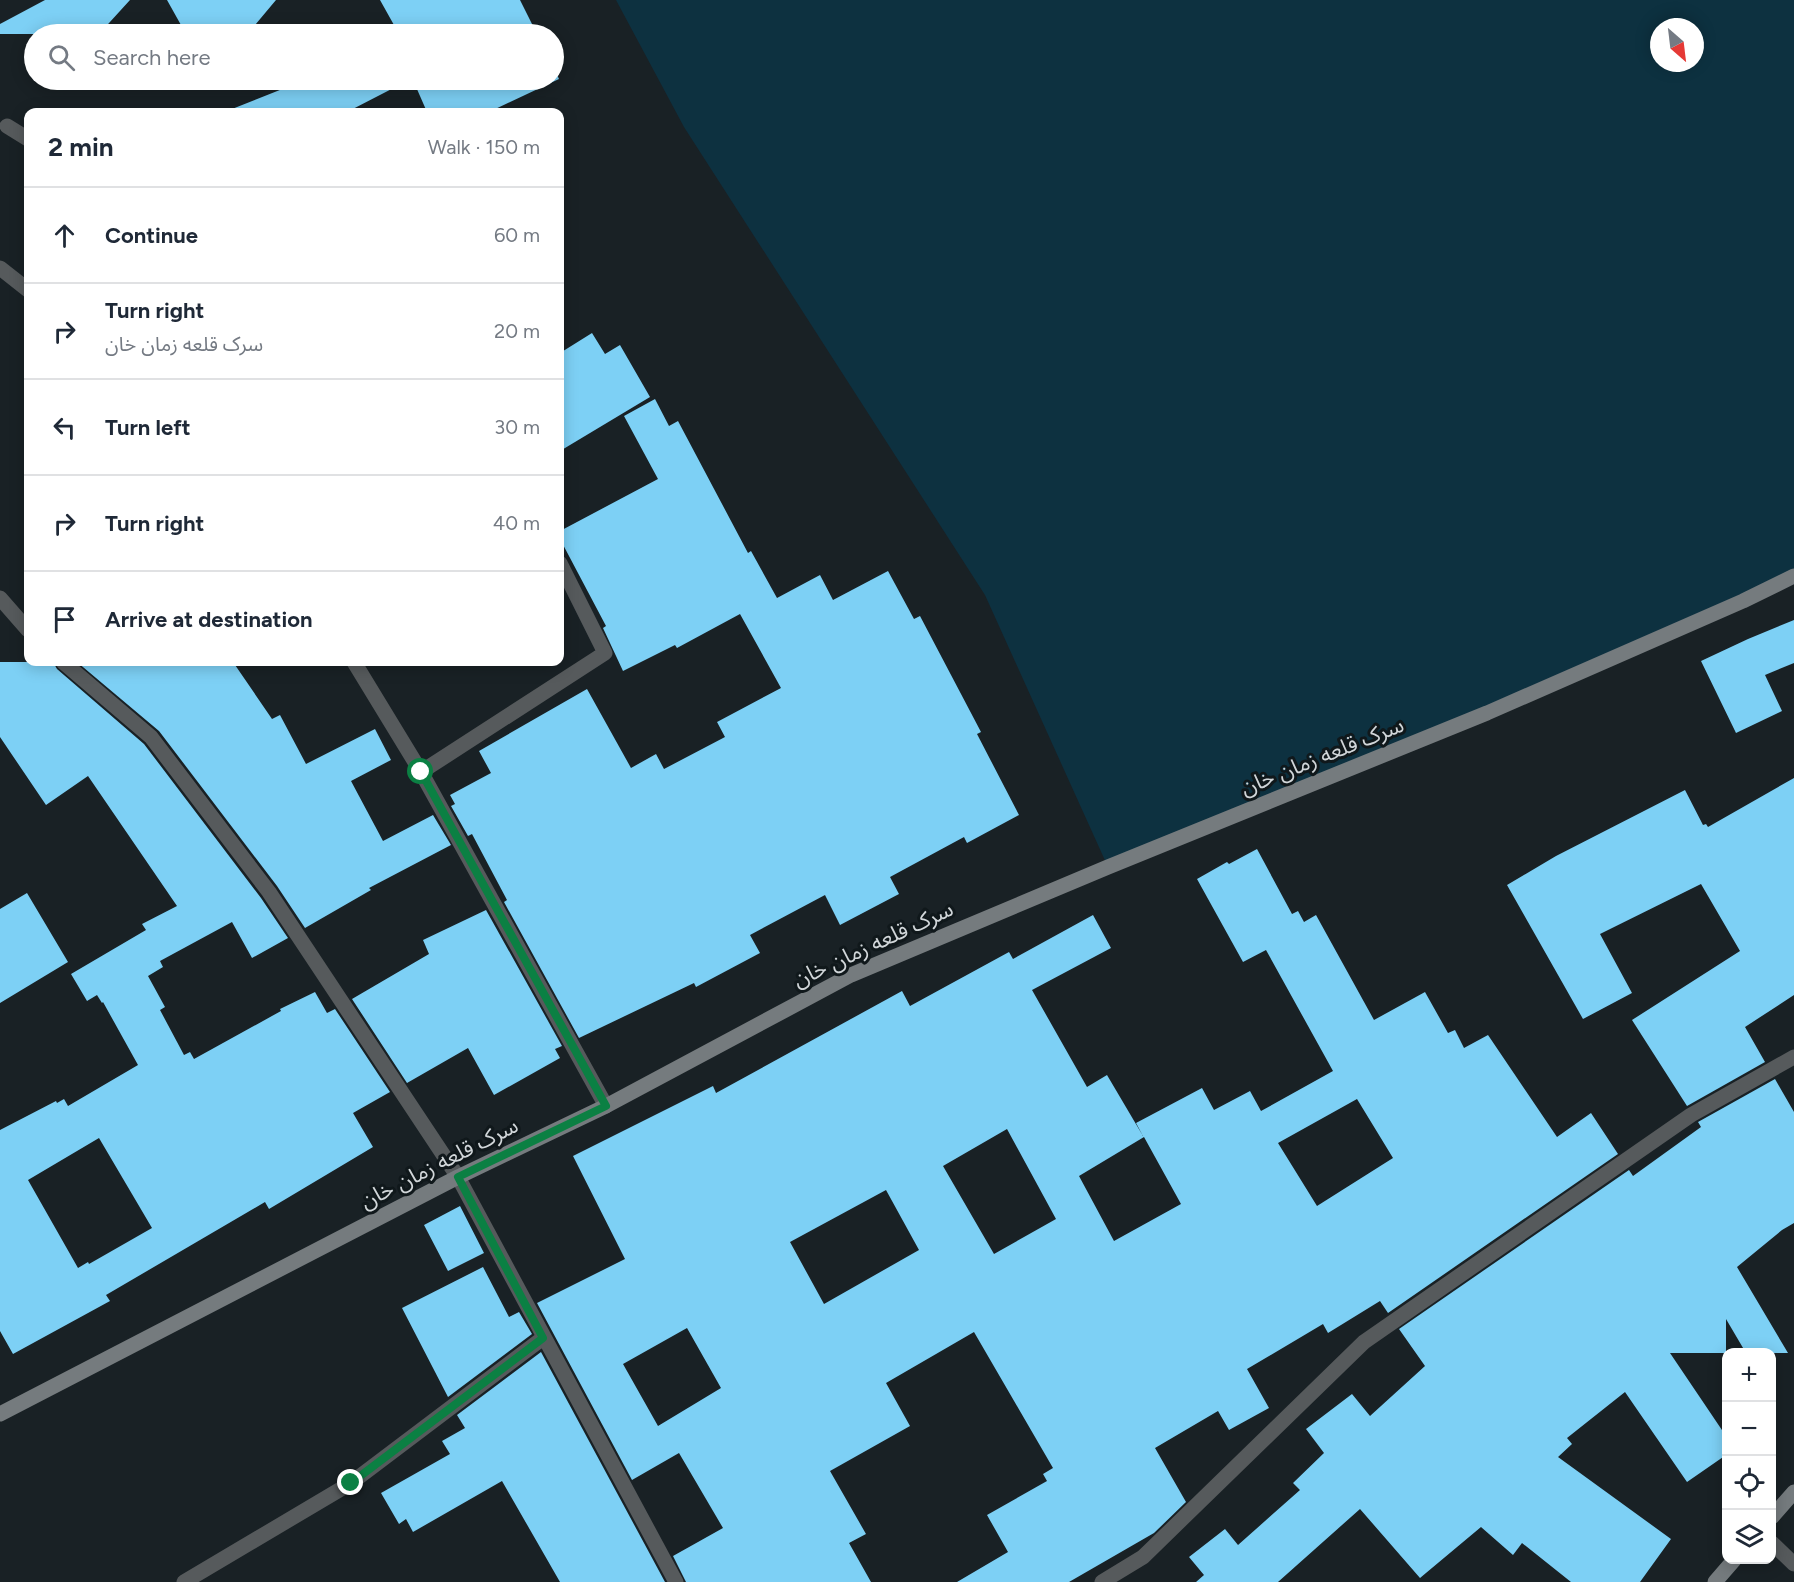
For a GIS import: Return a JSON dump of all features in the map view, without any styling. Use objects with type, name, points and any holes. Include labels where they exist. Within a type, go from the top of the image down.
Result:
[{"type":"street","points":[[7,126],[24,137]]},
{"type":"street","points":[[0,268],[24,287]]},
{"type":"street","points":[[421,772],[605,653],[564,571]]},
{"type":"street","name":"سرک قلعه زمان خان","points":[[0,1414],[458,1177],[606,1106],[851,975],[1108,867],[1487,713],[1732,606],[1794,576]]},
{"type":"street","points":[[0,598],[24,625]]},
{"type":"street","points":[[68,666],[151,737],[269,892],[458,1177],[676,1582]]},
{"type":"street","points":[[356,666],[421,772],[606,1106]]},
{"type":"street","points":[[1102,1582],[1143,1557],[1364,1342],[1691,1115],[1794,1057]]},
{"type":"street","points":[[184,1582],[351,1483],[543,1338]]},
{"type":"street","points":[[1776,1512],[1794,1492]]},
{"type":"street","points":[[1776,1547],[1794,1564]]},
{"type":"street","points":[[1715,1582],[1731,1564]]},
{"type":"shaded area","points":[[616,0],[1794,0],[1794,576],[1108,867],[985,595],[684,127]]},
{"type":"building","points":[[45,0],[130,0],[108,24],[24,24],[24,34],[0,34],[0,24]]},
{"type":"building","points":[[167,0],[276,0],[256,24],[180,24]]},
{"type":"building","points":[[380,0],[520,0],[532,24],[393,24]]},
{"type":"building","points":[[280,90],[390,90],[355,108],[235,108]]},
{"type":"building","points":[[417,90],[536,90],[497,108],[425,108]]},
{"type":"building","points":[[592,333],[605,354],[620,345],[650,397],[564,449],[564,350]]},
{"type":"building","points":[[655,399],[669,426],[678,421],[748,553],[751,551],[777,598],[820,575],[833,600],[888,571],[914,619],[920,616],[981,732],[977,734],[1019,815],[967,843],[964,837],[890,877],[899,894],[840,925],[825,895],[750,935],[760,953],[696,987],[694,983],[579,1038],[504,902],[507,900],[472,834],[468,836],[451,806],[455,804],[450,795],[491,773],[479,751],[587,689],[631,768],[656,754],[664,769],[725,737],[717,722],[781,688],[740,614],[677,648],[675,645],[623,671],[603,628],[606,626],[564,547],[564,529],[658,479],[624,416]]},
{"type":"building","points":[[1794,620],[1794,663],[1765,675],[1782,711],[1736,733],[1701,661]]},
{"type":"building","points":[[0,662],[24,662],[24,666],[55,666],[144,744],[261,898],[288,938],[252,958],[232,922],[160,961],[163,967],[148,976],[165,1007],[160,1010],[184,1055],[190,1052],[194,1059],[281,1011],[280,1009],[315,992],[327,1013],[335,1009],[390,1092],[353,1113],[373,1147],[269,1209],[265,1202],[106,1295],[110,1301],[13,1354],[0,1331],[0,1130],[56,1101],[57,1103],[64,1099],[68,1106],[138,1065],[103,1002],[97,995],[87,1001],[71,974],[146,930],[142,924],[177,906],[88,776],[46,805],[0,737]],"holes":[[[99,1138],[152,1228],[89,1264],[88,1262],[78,1268],[28,1180]]]},
{"type":"building","points":[[82,666],[236,666],[272,719],[280,715],[306,764],[375,729],[391,760],[351,781],[383,841],[433,815],[451,845],[369,888],[371,890],[305,928],[277,886],[159,731]]},
{"type":"building","points":[[1794,778],[1794,995],[1745,1027],[1765,1062],[1687,1106],[1632,1020],[1740,951],[1701,884],[1600,934],[1632,993],[1583,1019],[1507,885],[1556,856],[1685,790],[1703,825],[1706,824],[1708,827]]},
{"type":"building","points":[[1257,849],[1292,914],[1298,911],[1304,922],[1316,915],[1374,1020],[1425,992],[1448,1033],[1455,1030],[1464,1048],[1488,1035],[1557,1137],[1591,1113],[1618,1154],[1388,1313],[1380,1301],[1328,1333],[1323,1324],[1247,1369],[1269,1408],[1229,1430],[1218,1411],[1155,1448],[1186,1502],[1154,1533],[1069,1582],[957,1582],[1008,1552],[987,1515],[1047,1481],[1043,1474],[1053,1468],[974,1332],[886,1383],[910,1426],[830,1471],[866,1534],[849,1543],[871,1582],[686,1582],[673,1556],[723,1528],[679,1453],[632,1480],[537,1303],[625,1259],[573,1156],[713,1086],[716,1093],[902,991],[910,1006],[1009,952],[1013,959],[1093,915],[1111,948],[1032,990],[1087,1087],[1107,1075],[1143,1136],[1136,1123],[1202,1088],[1214,1110],[1250,1091],[1261,1111],[1333,1071],[1266,950],[1243,962],[1197,879],[1227,862],[1229,864]],"holes":[[[1357,1099],[1393,1158],[1317,1206],[1278,1143]],[[1007,1129],[1056,1219],[994,1254],[943,1166]],[[1144,1137],[1181,1204],[1114,1241],[1079,1176]],[[886,1190],[919,1250],[824,1304],[790,1242]],[[687,1328],[721,1388],[658,1426],[623,1364]]]},
{"type":"building","points":[[27,893],[68,962],[0,1003],[0,909]]},
{"type":"building","points":[[486,910],[562,1046],[555,1049],[560,1058],[494,1095],[468,1048],[407,1083],[352,999],[429,954],[423,940]]},
{"type":"building","points":[[1775,1079],[1794,1112],[1794,1223],[1737,1267],[1788,1353],[1776,1353],[1776,1348],[1743,1348],[1726,1319],[1726,1348],[1722,1348],[1722,1353],[1670,1353],[1722,1430],[1722,1458],[1687,1482],[1625,1392],[1567,1438],[1572,1444],[1558,1457],[1671,1539],[1640,1582],[1571,1582],[1522,1543],[1513,1555],[1481,1527],[1420,1578],[1360,1509],[1278,1582],[1196,1582],[1204,1575],[1189,1557],[1225,1529],[1238,1545],[1300,1490],[1293,1483],[1324,1453],[1306,1429],[1352,1394],[1370,1416],[1425,1366],[1399,1329],[1629,1170],[1633,1176],[1701,1127],[1698,1122]]},
{"type":"building","points":[[460,1206],[484,1253],[448,1271],[424,1225]]},
{"type":"building","points":[[483,1267],[509,1317],[519,1312],[532,1334],[448,1397],[402,1308]]},
{"type":"building","points":[[541,1352],[665,1582],[560,1582],[502,1481],[413,1532],[406,1519],[399,1524],[381,1493],[450,1454],[442,1441],[465,1428],[457,1415]]},
{"type":"route","points":[[351,1483],[543,1338],[458,1177],[606,1106],[421,772]]}]
